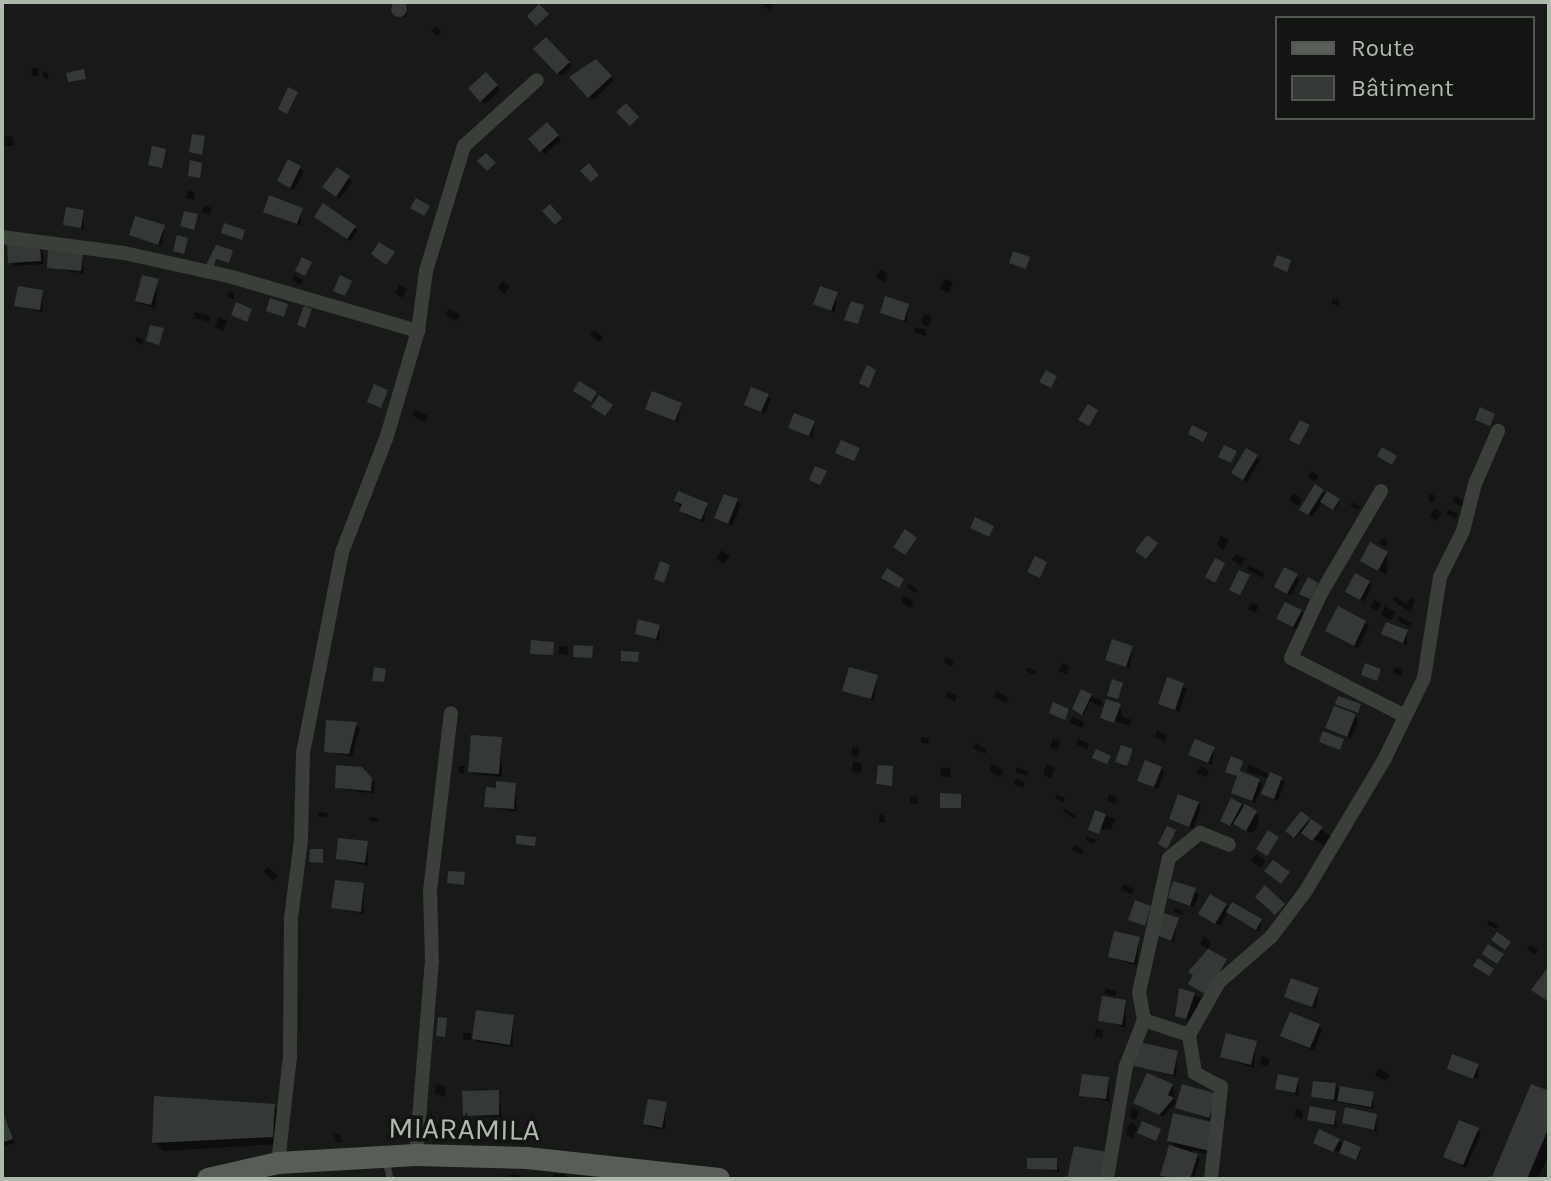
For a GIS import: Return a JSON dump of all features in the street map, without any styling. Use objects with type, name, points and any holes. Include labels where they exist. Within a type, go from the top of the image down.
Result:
[{"type":"main road","name":"MIARAMILA","points":[[208,1179],[278,1163],[416,1155],[527,1158],[719,1179]]},
{"type":"street","points":[[278,1163],[290,1056],[291,918],[301,840],[303,753],[342,552],[387,436],[418,331],[426,271],[464,146],[537,80]]},
{"type":"street","points":[[2,237],[124,253],[201,270],[418,331]]},
{"type":"street","points":[[1211,1179],[1221,1087],[1195,1073],[1189,1035],[1219,982],[1271,937],[1305,892],[1405,716],[1424,678],[1440,577],[1463,531],[1475,484],[1498,431]]},
{"type":"street","points":[[1381,491],[1320,595],[1291,658],[1405,716]]},
{"type":"street","points":[[416,1155],[432,962],[430,891],[451,713]]},
{"type":"street","points":[[1107,1179],[1126,1066],[1144,1020],[1139,992],[1169,858],[1200,833],[1229,845]]},
{"type":"street","points":[[1144,1020],[1189,1035]]},
{"type":"lane","points":[[384,1156],[390,1179]]},
{"type":"building","points":[[396,1],[402,1],[407,9],[405,15],[396,17],[391,12],[391,6]]},
{"type":"building","points":[[539,4],[549,14],[536,26],[527,16]]},
{"type":"building","points":[[546,37],[570,62],[557,74],[533,49]]},
{"type":"building","points":[[596,59],[612,76],[588,98],[569,77]]},
{"type":"building","points":[[84,69],[86,79],[68,82],[66,73]]},
{"type":"building","points":[[486,72],[498,85],[480,102],[468,88]]},
{"type":"building","points":[[288,87],[298,92],[287,114],[278,109]]},
{"type":"building","points":[[626,103],[639,117],[630,126],[616,112]]},
{"type":"building","points":[[547,122],[559,135],[540,152],[528,139]]},
{"type":"building","points":[[192,134],[205,136],[202,155],[189,152]]},
{"type":"building","points":[[152,146],[166,149],[162,168],[148,165]]},
{"type":"building","points":[[486,153],[496,163],[487,171],[477,161]]},
{"type":"building","points":[[288,159],[301,166],[290,188],[277,181]]},
{"type":"building","points":[[190,160],[202,163],[200,178],[188,176]]},
{"type":"building","points":[[589,163],[599,175],[591,182],[580,171]]},
{"type":"building","points":[[337,167],[350,176],[336,197],[322,187]]},
{"type":"building","points":[[269,195],[303,208],[297,224],[263,212]]},
{"type":"building","points":[[416,198],[430,206],[424,216],[410,208]]},
{"type":"building","points":[[323,203],[356,226],[347,239],[314,217]]},
{"type":"building","points":[[550,204],[562,218],[555,225],[542,211]]},
{"type":"building","points":[[66,207],[84,210],[81,228],[63,225]]},
{"type":"building","points":[[184,211],[198,214],[194,230],[180,226]]},
{"type":"building","points":[[135,216],[165,225],[158,245],[129,235]]},
{"type":"building","points":[[224,223],[245,230],[242,240],[221,233]]},
{"type":"building","points":[[177,235],[188,238],[184,254],[173,251]]},
{"type":"building","points":[[379,242],[395,252],[386,265],[371,254]]},
{"type":"building","points":[[40,243],[41,261],[8,263],[7,245]]},
{"type":"building","points":[[216,245],[233,250],[229,263],[216,259],[214,267],[206,265]]},
{"type":"building","points":[[48,250],[83,253],[81,271],[47,268]]},
{"type":"building","points":[[1013,251],[1030,257],[1026,269],[1009,263]]},
{"type":"building","points":[[1277,255],[1291,260],[1287,272],[1273,266]]},
{"type":"building","points":[[302,257],[312,262],[305,276],[295,271]]},
{"type":"building","points":[[142,275],[159,279],[151,305],[135,301]]},
{"type":"building","points":[[340,275],[352,281],[345,296],[333,291]]},
{"type":"building","points":[[18,286],[43,290],[40,310],[14,306]]},
{"type":"building","points":[[820,286],[838,292],[831,311],[813,304]]},
{"type":"building","points":[[885,296],[909,304],[904,321],[880,313]]},
{"type":"building","points":[[270,298],[288,304],[284,317],[266,311]]},
{"type":"building","points":[[851,301],[864,305],[858,324],[844,320]]},
{"type":"building","points":[[236,302],[252,309],[247,322],[231,315]]},
{"type":"building","points":[[304,306],[312,309],[305,328],[297,325]]},
{"type":"building","points":[[150,325],[164,328],[159,345],[146,341]]},
{"type":"building","points":[[867,365],[876,370],[869,388],[859,383]]},
{"type":"building","points":[[1046,370],[1057,376],[1051,388],[1039,382]]},
{"type":"building","points":[[579,381],[597,392],[591,402],[573,391]]},
{"type":"building","points":[[374,384],[388,390],[381,408],[367,402]]},
{"type":"building","points":[[751,387],[769,394],[761,412],[744,405]]},
{"type":"building","points":[[652,391],[682,403],[675,421],[645,409]]},
{"type":"building","points":[[599,395],[613,405],[605,416],[591,407]]},
{"type":"building","points":[[1088,404],[1098,410],[1089,426],[1078,420]]},
{"type":"building","points":[[1480,407],[1495,414],[1490,426],[1475,420]]},
{"type":"building","points":[[794,413],[815,421],[809,436],[788,428]]},
{"type":"building","points":[[1300,420],[1310,425],[1299,445],[1289,440]]},
{"type":"building","points":[[1192,425],[1208,433],[1203,442],[1188,434]]},
{"type":"building","points":[[841,440],[860,448],[854,461],[835,453]]},
{"type":"building","points":[[1224,445],[1237,451],[1231,463],[1218,457]]},
{"type":"building","points":[[1382,447],[1397,456],[1392,465],[1377,456]]},
{"type":"building","points":[[1246,448],[1258,455],[1243,480],[1231,473]]},
{"type":"building","points":[[815,466],[827,471],[820,485],[809,480]]},
{"type":"building","points":[[1315,484],[1324,490],[1308,515],[1299,510]]},
{"type":"building","points":[[678,491],[708,503],[701,520],[679,511],[682,504],[674,501]]},
{"type":"building","points":[[1327,491],[1340,499],[1333,510],[1320,502]]},
{"type":"building","points":[[724,494],[738,499],[728,524],[714,518]]},
{"type":"building","points":[[975,517],[994,526],[989,537],[970,528]]},
{"type":"building","points":[[905,529],[917,538],[905,555],[893,547]]},
{"type":"building","points":[[1147,535],[1158,543],[1146,559],[1135,551]]},
{"type":"building","points":[[1370,542],[1388,552],[1378,571],[1360,561]]},
{"type":"building","points":[[1035,556],[1047,562],[1040,578],[1027,572]]},
{"type":"building","points":[[1215,558],[1225,563],[1215,583],[1205,577]]},
{"type":"building","points":[[660,561],[670,565],[664,583],[654,579]]},
{"type":"building","points":[[1284,567],[1298,574],[1287,594],[1274,587]]},
{"type":"building","points":[[887,568],[904,579],[899,588],[881,578]]},
{"type":"building","points":[[1239,570],[1250,575],[1240,595],[1229,590]]},
{"type":"building","points":[[1355,573],[1370,581],[1360,600],[1345,592]]},
{"type":"building","points":[[1308,577],[1318,583],[1310,599],[1299,594]]},
{"type":"building","points":[[1285,602],[1302,610],[1293,627],[1276,619]]},
{"type":"building","points":[[1338,606],[1366,621],[1354,646],[1325,631]]},
{"type":"building","points":[[638,619],[660,625],[656,639],[635,634]]},
{"type":"building","points":[[1386,622],[1408,630],[1403,643],[1381,634]]},
{"type":"building","points":[[1112,639],[1133,646],[1126,667],[1105,660]]},
{"type":"building","points":[[531,640],[554,642],[553,655],[530,654]]},
{"type":"building","points":[[574,645],[593,646],[592,658],[573,657]]},
{"type":"building","points":[[621,651],[639,652],[638,662],[621,661]]},
{"type":"building","points":[[1365,663],[1381,669],[1377,681],[1361,675]]},
{"type":"building","points":[[374,667],[386,669],[384,682],[372,681]]},
{"type":"building","points":[[849,667],[878,675],[871,699],[842,691]]},
{"type":"building","points":[[1167,677],[1184,683],[1175,710],[1158,704]]},
{"type":"building","points":[[1112,679],[1123,683],[1118,699],[1107,696]]},
{"type":"building","points":[[1081,689],[1092,694],[1082,715],[1072,709]]},
{"type":"building","points":[[1338,696],[1361,704],[1358,713],[1335,704]]},
{"type":"building","points":[[1106,699],[1121,704],[1114,723],[1100,718]]},
{"type":"building","points":[[1053,702],[1069,709],[1065,720],[1049,713]]},
{"type":"building","points":[[1334,706],[1356,714],[1347,737],[1325,728]]},
{"type":"building","points":[[326,720],[357,722],[349,754],[324,752]]},
{"type":"building","points":[[1323,731],[1344,739],[1340,750],[1319,742]]},
{"type":"building","points":[[471,735],[502,737],[499,774],[468,772]]},
{"type":"building","points":[[1195,739],[1215,747],[1208,763],[1188,755]]},
{"type":"building","points":[[1121,745],[1133,749],[1127,766],[1115,762]]},
{"type":"building","points":[[1096,749],[1111,756],[1107,764],[1092,758]]},
{"type":"building","points":[[1231,756],[1243,761],[1240,771],[1260,779],[1252,801],[1231,793],[1237,776],[1225,772]]},
{"type":"building","points":[[1145,760],[1162,767],[1154,787],[1137,781]]},
{"type":"building","points":[[336,765],[362,767],[372,778],[371,791],[335,788]]},
{"type":"building","points":[[878,765],[893,766],[892,786],[876,784]]},
{"type":"building","points":[[1270,772],[1282,777],[1274,799],[1261,794]]},
{"type":"building","points":[[496,781],[516,783],[514,809],[484,807],[486,787],[496,788]]},
{"type":"building","points":[[940,793],[961,794],[961,808],[940,808]]},
{"type":"building","points":[[1178,794],[1199,802],[1189,827],[1169,819]]},
{"type":"building","points":[[1231,798],[1242,804],[1230,826],[1220,821]]},
{"type":"building","points":[[1245,804],[1257,811],[1246,831],[1233,824]]},
{"type":"building","points":[[1095,810],[1106,814],[1099,834],[1088,830]]},
{"type":"building","points":[[1301,811],[1310,818],[1294,838],[1285,831]]},
{"type":"building","points":[[1311,819],[1323,827],[1312,841],[1301,833]]},
{"type":"building","points":[[1167,826],[1176,830],[1167,849],[1158,844]]},
{"type":"building","points":[[1268,830],[1279,837],[1267,856],[1256,849]]},
{"type":"building","points":[[516,835],[536,837],[535,846],[516,844]]},
{"type":"building","points":[[338,838],[368,841],[365,863],[336,859]]},
{"type":"building","points":[[310,849],[323,849],[323,863],[309,862]]},
{"type":"building","points":[[1273,860],[1290,872],[1281,884],[1264,871]]},
{"type":"building","points":[[448,871],[465,872],[464,885],[447,883]]},
{"type":"building","points":[[335,880],[364,883],[361,912],[331,908]]},
{"type":"building","points":[[1173,881],[1196,888],[1190,906],[1168,898]]},
{"type":"building","points":[[1265,885],[1285,904],[1275,915],[1255,897]]},
{"type":"building","points":[[1210,894],[1227,904],[1215,924],[1198,914]]},
{"type":"building","points":[[1135,900],[1151,906],[1145,926],[1128,920]]},
{"type":"building","points":[[1232,902],[1262,919],[1256,930],[1226,912]]},
{"type":"building","points":[[1164,913],[1179,918],[1171,941],[1156,935]]},
{"type":"building","points":[[1114,931],[1140,937],[1134,963],[1108,957]]},
{"type":"building","points":[[1497,932],[1511,942],[1505,950],[1491,940]]},
{"type":"building","points":[[1488,944],[1504,954],[1497,964],[1482,954]]},
{"type":"building","points":[[1208,949],[1227,959],[1207,995],[1188,984],[1193,975],[1188,972]]},
{"type":"building","points":[[1478,958],[1494,969],[1489,976],[1473,966]]},
{"type":"building","points":[[1549,966],[1549,1002],[1531,990]]},
{"type":"building","points":[[1291,978],[1319,988],[1312,1007],[1284,997]]},
{"type":"building","points":[[1179,988],[1195,993],[1186,1019],[1175,1016]]},
{"type":"building","points":[[1102,996],[1126,1000],[1122,1025],[1098,1021]]},
{"type":"building","points":[[476,1010],[514,1015],[510,1045],[472,1039]]},
{"type":"building","points":[[1290,1012],[1320,1024],[1310,1048],[1280,1036]]},
{"type":"building","points":[[438,1017],[447,1018],[445,1037],[436,1036]]},
{"type":"building","points":[[1226,1033],[1257,1041],[1251,1065],[1220,1057]]},
{"type":"building","points":[[1139,1042],[1178,1051],[1173,1075],[1134,1066]]},
{"type":"building","points":[[1452,1054],[1479,1064],[1473,1079],[1447,1069]]},
{"type":"building","points":[[1147,1073],[1173,1084],[1168,1095],[1174,1098],[1159,1115],[1133,1103]]},
{"type":"building","points":[[1082,1074],[1109,1077],[1106,1099],[1079,1096]]},
{"type":"building","points":[[1278,1074],[1299,1078],[1295,1093],[1275,1089]]},
{"type":"building","points":[[1313,1081],[1336,1083],[1334,1100],[1311,1097]]},
{"type":"building","points":[[1182,1084],[1217,1094],[1209,1118],[1175,1108]]},
{"type":"building","points":[[1531,1084],[1549,1091],[1549,1127],[1527,1179],[1491,1179]]},
{"type":"building","points":[[1340,1086],[1374,1092],[1371,1107],[1337,1101]]},
{"type":"building","points":[[499,1090],[499,1115],[463,1116],[462,1091]]},
{"type":"building","points":[[154,1096],[275,1104],[273,1137],[152,1143]]},
{"type":"building","points":[[648,1099],[667,1102],[662,1128],[643,1124]]},
{"type":"building","points":[[1310,1106],[1336,1111],[1334,1125],[1307,1120]]},
{"type":"building","points":[[1345,1107],[1377,1114],[1374,1130],[1342,1123]]},
{"type":"building","points":[[2,1110],[13,1139],[2,1143]]},
{"type":"building","points":[[1173,1113],[1216,1123],[1210,1151],[1167,1141]]},
{"type":"building","points":[[1459,1120],[1479,1128],[1463,1165],[1443,1157]]},
{"type":"building","points":[[1142,1121],[1161,1129],[1156,1141],[1137,1133]]},
{"type":"building","points":[[1319,1129],[1340,1139],[1333,1152],[1313,1143]]},
{"type":"building","points":[[1344,1140],[1361,1147],[1356,1160],[1339,1153]]},
{"type":"building","points":[[1169,1145],[1198,1154],[1190,1179],[1160,1176]]},
{"type":"building","points":[[1074,1146],[1107,1152],[1101,1179],[1067,1179]]},
{"type":"building","points":[[1027,1158],[1057,1158],[1057,1170],[1027,1169]]}]
